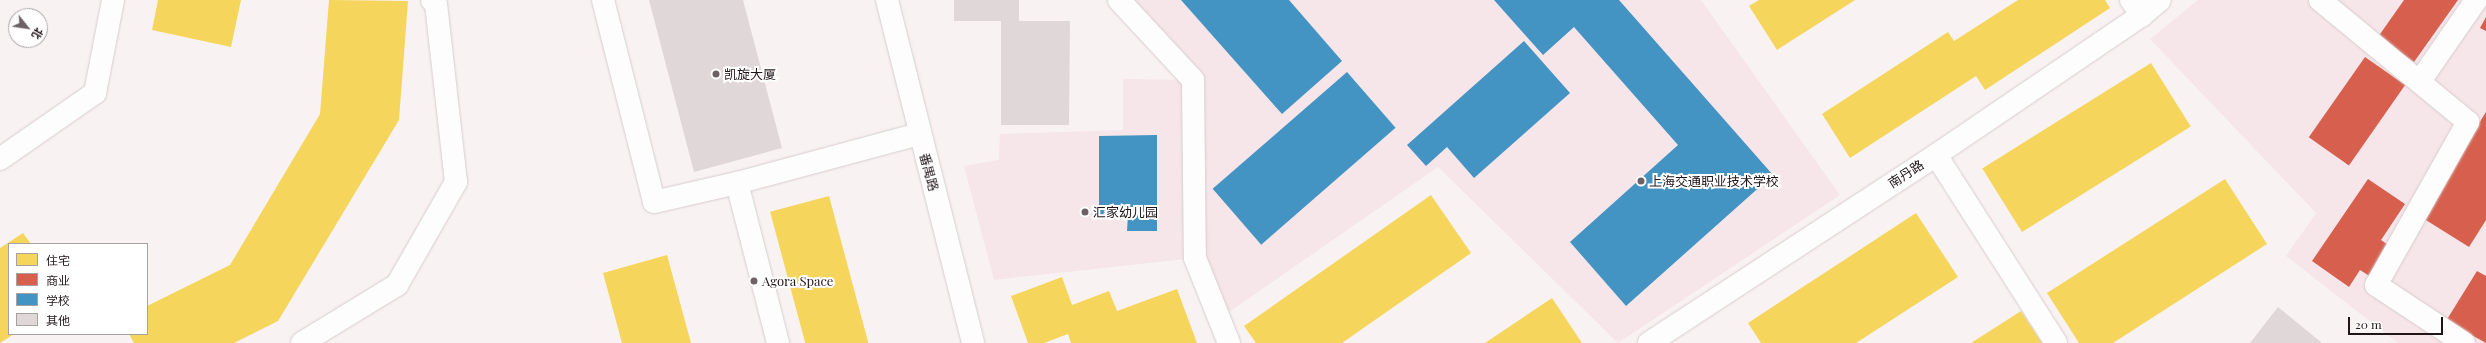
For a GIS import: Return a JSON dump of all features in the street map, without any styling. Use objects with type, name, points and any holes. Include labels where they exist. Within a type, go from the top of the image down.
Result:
[{"type":"street","points":[[0,159],[95,93],[113,0]]},
{"type":"street","points":[[302,343],[397,285],[456,182],[436,5],[432,0]]},
{"type":"street","points":[[603,0],[654,202],[737,183],[919,134]]},
{"type":"street","name":"番禺路","points":[[887,0],[919,134],[973,343]]},
{"type":"street","points":[[1119,0],[1193,80],[1195,258],[1229,343]]},
{"type":"street","name":"南丹路","points":[[1649,343],[1936,155],[2137,8],[2160,0]]},
{"type":"street","points":[[2320,0],[2468,122],[2376,285],[2464,343]]},
{"type":"street","points":[[2420,81],[2476,0]]},
{"type":"street","points":[[1936,155],[2056,343]]},
{"type":"street","points":[[737,183],[778,343]]},
{"type":"shaded area","name":"上海交通职业技术学校","points":[[1119,0],[1701,0],[1840,195],[1618,343],[1438,167],[1219,319],[1195,258],[994,280],[964,166],[999,160],[1000,134],[1123,130],[1123,79],[1193,80]]},
{"type":"shaded area","points":[[2198,0],[2486,0],[2486,343],[2398,343],[2286,256],[2316,213],[2150,39]]},
{"type":"building: 住宅","points":[[158,0],[241,0],[231,47],[152,30]]},
{"type":"building: 住宅","points":[[329,0],[408,1],[399,120],[278,321],[234,343],[134,343],[130,335],[148,335],[148,306],[230,265],[320,114]]},
{"type":"building: 住宅","points":[[1759,0],[1855,0],[1777,50],[1749,6]]},
{"type":"building: 住宅","points":[[2018,0],[2105,0],[2110,8],[1985,90],[1976,76],[1850,158],[1822,114],[1948,32],[1954,41]]},
{"type":"building: 住宅","points":[[2151,63],[2191,127],[2022,232],[1982,168]]},
{"type":"building: 住宅","points":[[2225,179],[2267,244],[2113,343],[2079,343],[2047,293]]},
{"type":"building: 住宅","points":[[1431,195],[1471,253],[1342,343],[1256,343],[1244,326]]},
{"type":"building: 住宅","points":[[829,196],[868,343],[805,343],[770,212]]},
{"type":"building: 住宅","points":[[1916,213],[1958,277],[1856,343],[1761,343],[1748,323]]},
{"type":"building: 住宅","points":[[23,233],[30,243],[8,243],[8,335],[12,335],[0,343],[0,248]]},
{"type":"building: 住宅","points":[[667,255],[691,343],[622,343],[603,273]]},
{"type":"building: 住宅","points":[[1062,277],[1072,305],[1109,291],[1117,311],[1177,289],[1197,343],[1071,343],[1068,334],[1044,343],[1028,343],[1011,296]]},
{"type":"building: 住宅","points":[[1552,298],[1582,343],[1485,343]]},
{"type":"building: 住宅","points":[[2021,311],[2042,343],[1971,343]]},
{"type":"building: 商业","points":[[2404,0],[2458,0],[2414,62],[2378,37]]},
{"type":"building: 商业","points":[[2486,17],[2486,31],[2480,28]]},
{"type":"building: 商业","points":[[2365,57],[2405,85],[2349,165],[2309,137]]},
{"type":"building: 商业","points":[[2486,112],[2486,220],[2469,247],[2421,217]]},
{"type":"building: 商业","points":[[2368,179],[2405,204],[2381,240],[2391,247],[2371,277],[2360,270],[2349,287],[2312,261]]},
{"type":"building: 商业","points":[[2477,271],[2486,276],[2486,343],[2446,321]]},
{"type":"building: 学校","points":[[1181,0],[1289,0],[1342,61],[1282,114]]},
{"type":"building: 学校","points":[[1494,0],[1619,0],[1773,175],[1626,306],[1570,242],[1678,145],[1574,27],[1543,55]]},
{"type":"building: 学校","points":[[1524,41],[1570,93],[1474,178],[1447,147],[1426,166],[1407,145]]},
{"type":"building: 学校","points":[[1347,72],[1396,128],[1261,245],[1213,189]]},
{"type":"building: 学校","points":[[1157,135],[1157,231],[1127,231],[1128,215],[1099,215],[1099,136]]},
{"type":"building: 其他","name":"凯旋大厦","points":[[649,0],[743,0],[782,148],[694,172]]},
{"type":"building: 其他","points":[[954,0],[1019,0],[1019,21],[1070,21],[1069,125],[1001,125],[1001,21],[954,21]]},
{"type":"building: 其他","points":[[2278,307],[2322,343],[2250,343]]},
{"type":"place","name":"凯旋大厦","points":[[716,74]]},
{"type":"place","name":"上海交通职业技术学校","points":[[1641,181]]},
{"type":"place","name":"汇家幼儿园","points":[[1085,212]]},
{"type":"place","name":"Agora Space","points":[[754,281]]}]
